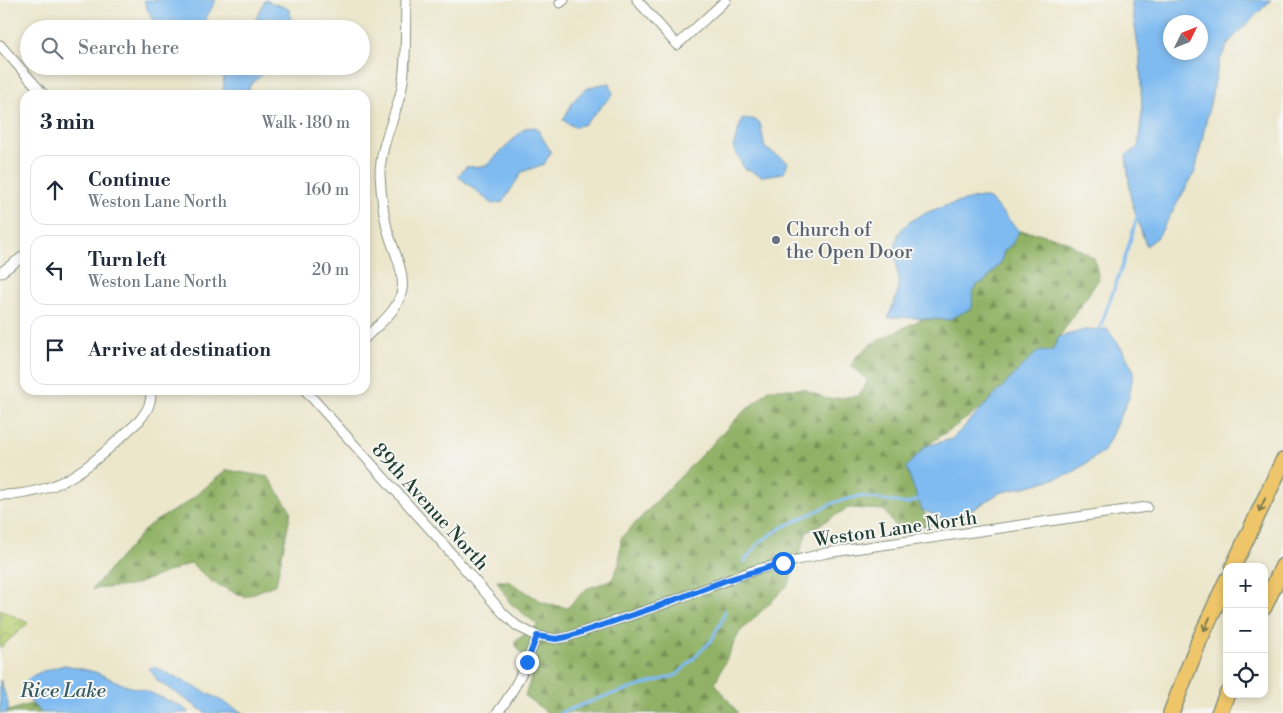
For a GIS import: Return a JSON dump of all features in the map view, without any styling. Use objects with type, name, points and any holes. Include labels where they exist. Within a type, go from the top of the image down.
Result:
[{"type":"highway","points":[[1235,563],[1283,461]]},
{"type":"highway","points":[[1268,598],[1283,566]]},
{"type":"highway","points":[[1170,713],[1223,589]]},
{"type":"highway","points":[[1219,713],[1225,698]]},
{"type":"street","points":[[370,333],[389,314],[400,299],[403,282],[387,229],[382,202],[380,173],[384,145],[402,88],[406,0]]},
{"type":"street","points":[[638,0],[677,45],[726,0]]},
{"type":"street","points":[[0,45],[20,68]]},
{"type":"street","points":[[26,75],[40,90]]},
{"type":"street","points":[[0,273],[20,259]]},
{"type":"street","points":[[0,495],[19,495],[34,492],[55,486],[75,476],[94,462],[140,421],[147,411],[150,395]]},
{"type":"street","name":"89th Avenue North","points":[[312,395],[502,612],[516,626],[537,636]]},
{"type":"street","name":"Weston Lane North","points":[[537,636],[556,639],[567,637],[653,608],[755,570],[826,552],[1147,507]]},
{"type":"street","points":[[497,713],[504,705],[527,662],[537,636]]},
{"type":"green space","points":[[1019,231],[1038,233],[1066,241],[1094,258],[1099,279],[1059,337],[1052,351],[1018,371],[989,403],[926,446],[922,510],[932,525],[897,529],[884,510],[848,508],[807,532],[789,584],[739,633],[715,683],[738,713],[548,713],[525,696],[536,663],[521,653],[514,642],[538,625],[510,603],[497,581],[508,581],[544,603],[567,608],[586,589],[612,580],[619,564],[621,538],[740,415],[770,389],[804,389],[827,399],[858,396],[868,381],[851,366],[856,357],[871,344],[924,318],[948,320],[973,292],[976,285],[984,282],[1001,262],[1004,251],[1012,244]]},
{"type":"green space","points":[[227,470],[268,477],[291,511],[276,584],[245,597],[212,582],[191,563],[131,586],[92,589],[149,525],[185,504]]},
{"type":"green space","points":[[0,609],[28,623],[0,648]]},
{"type":"green space","points":[[31,704],[42,713],[5,713],[8,711]]},
{"type":"water","points":[[144,0],[216,0],[205,20],[154,20]]},
{"type":"water","points":[[265,0],[289,9],[291,20],[255,20]]},
{"type":"water","points":[[1131,0],[1271,0],[1229,42],[1219,62],[1195,172],[1158,237],[1146,246],[1131,199],[1126,155],[1138,148],[1142,112],[1140,59]]},
{"type":"water","points":[[224,75],[262,75],[250,85],[249,90],[223,90]]},
{"type":"water","points":[[610,83],[613,94],[585,124],[574,127],[563,120],[576,99],[585,90],[600,84]]},
{"type":"water","points":[[742,119],[753,119],[760,123],[765,148],[788,162],[784,173],[762,176],[744,168],[733,147]]},
{"type":"water","points":[[536,127],[551,152],[544,164],[522,172],[503,202],[492,204],[458,176],[466,167],[486,166],[525,128]]},
{"type":"water","points":[[981,197],[990,199],[1019,231],[1012,244],[1004,251],[1001,262],[984,282],[976,285],[973,292],[972,308],[948,320],[888,318],[898,289],[896,242],[900,232],[918,217],[931,211]]},
{"type":"water","points":[[1107,329],[1122,349],[1134,371],[1129,397],[1104,451],[1071,474],[999,493],[974,509],[948,520],[922,510],[906,467],[926,446],[952,439],[1037,352],[1052,351],[1059,337],[1085,330]]},
{"type":"water","name":"Rice Lake","points":[[65,665],[95,672],[127,686],[144,690],[183,707],[189,713],[42,713],[25,693],[25,686],[34,675]]},
{"type":"water","points":[[155,667],[243,713],[206,713],[158,681],[149,668]]},
{"type":"water","points":[[0,680],[8,703],[8,711],[5,713],[0,713]]},
{"type":"waterway","points":[[1099,331],[1125,258],[1138,214]]},
{"type":"waterway","points":[[744,562],[760,542],[781,528],[836,502],[860,496],[907,504],[922,498]]},
{"type":"waterway","points":[[560,713],[606,696],[677,675],[711,641],[725,611]]},
{"type":"place","name":"Church of the Open Door","points":[[776,240]]},
{"type":"route","points":[[527,662],[537,636],[556,639],[567,637],[653,608],[755,570],[783,563]]}]
